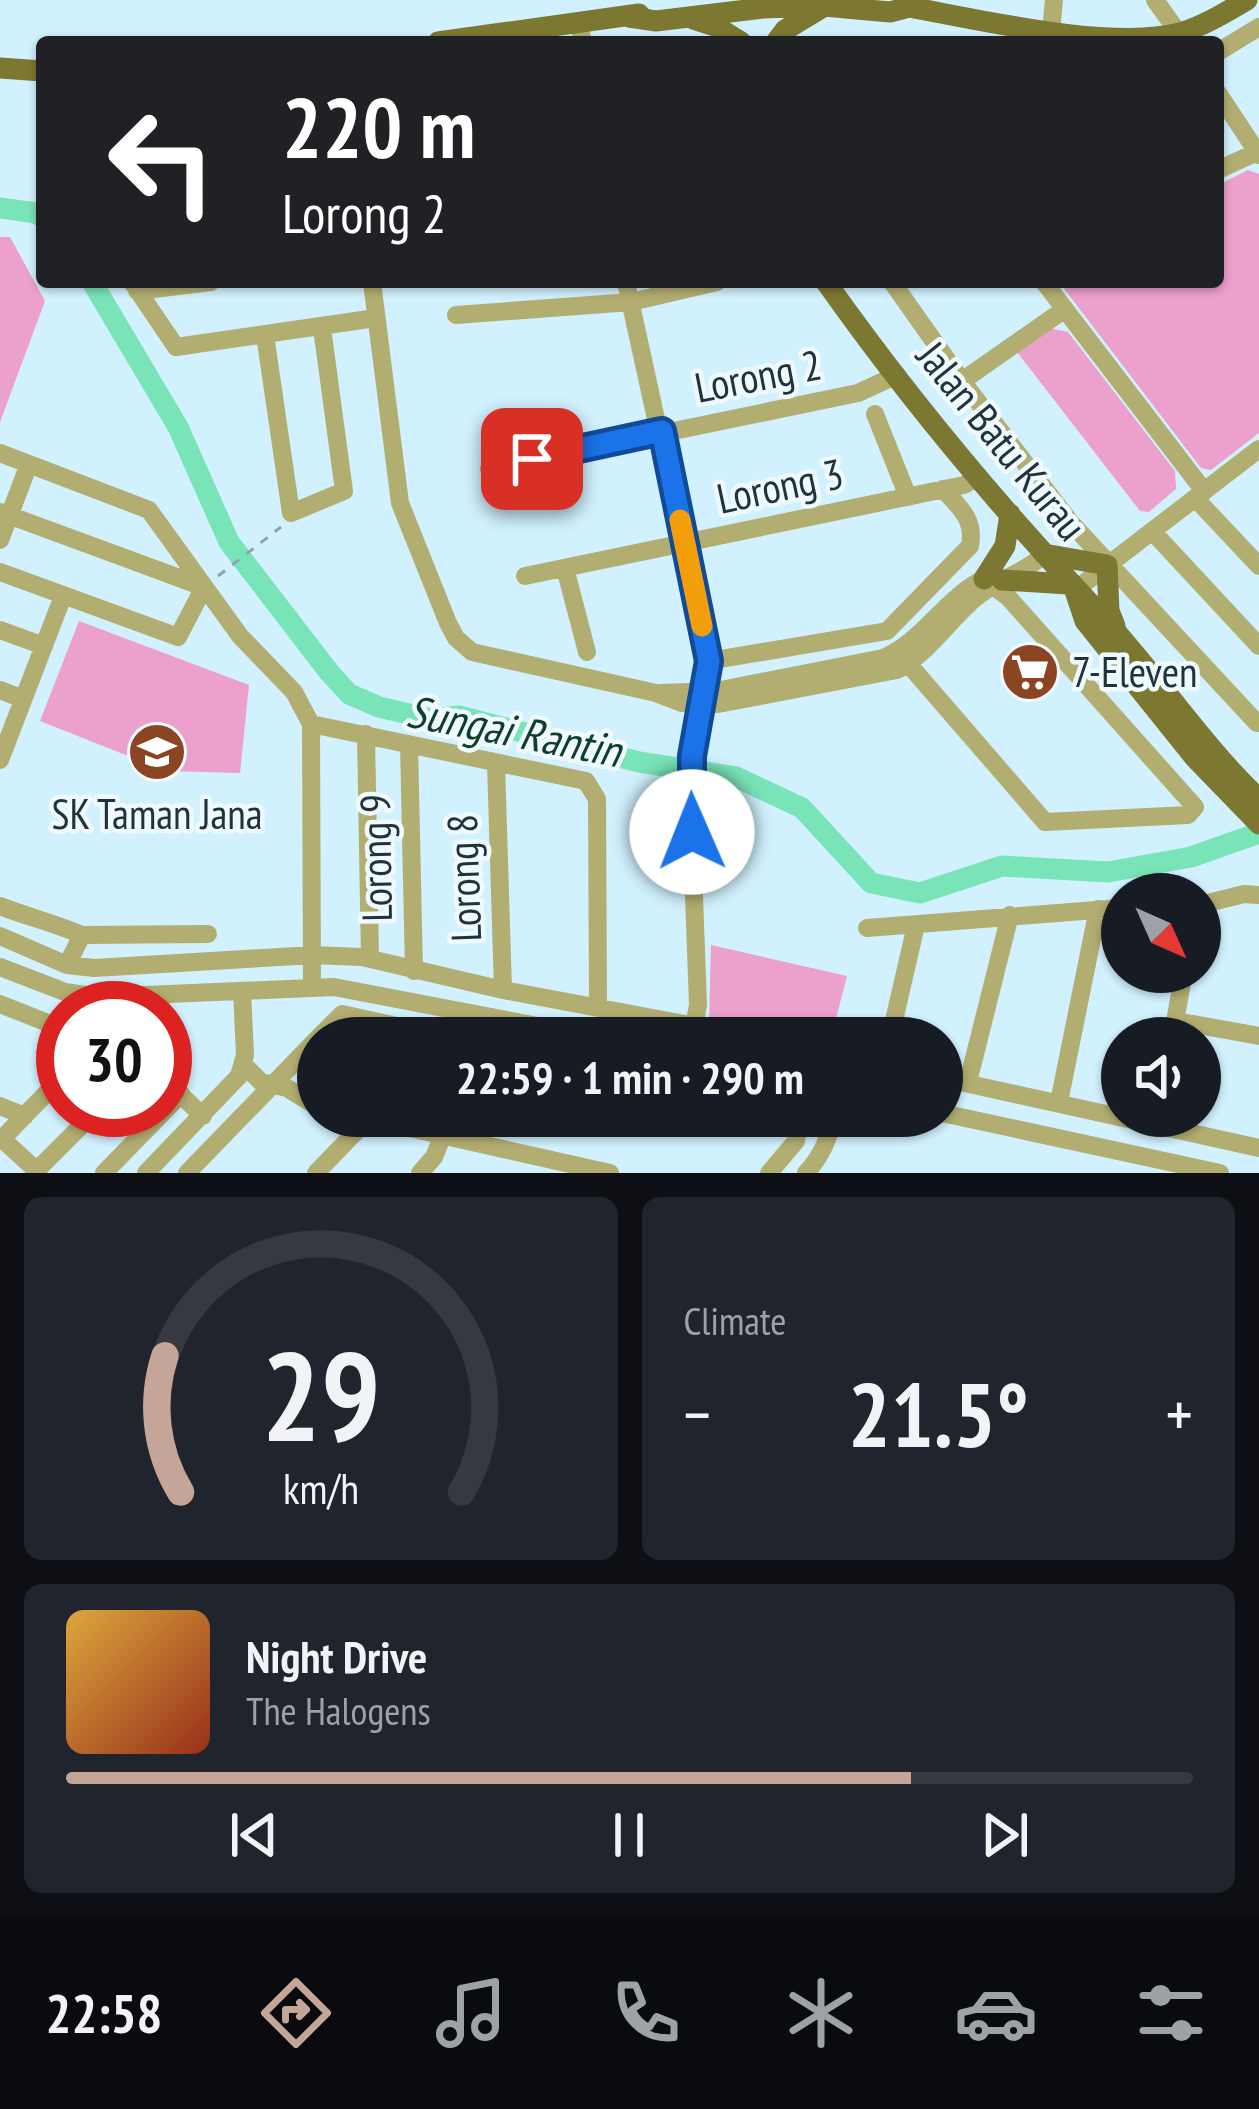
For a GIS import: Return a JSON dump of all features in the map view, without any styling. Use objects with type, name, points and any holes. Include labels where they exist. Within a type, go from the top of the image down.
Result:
[{"type":"main road","points":[[533,36],[581,33],[629,17],[656,21],[726,0]]},
{"type":"main road","points":[[1184,36],[1247,0]]},
{"type":"main road","points":[[695,7],[755,4],[890,12],[904,4],[1051,32],[1101,36]]},
{"type":"main road","points":[[753,36],[755,4]]},
{"type":"main road","points":[[755,4],[765,36]]},
{"type":"main road","points":[[780,36],[824,6]]},
{"type":"main road","points":[[695,7],[731,36]]},
{"type":"main road","points":[[0,68],[36,71]]},
{"type":"main road","name":"Jalan Batu Kurau","points":[[830,288],[978,476],[1119,638],[1255,808]]},
{"type":"main road","points":[[1010,514],[993,582],[1071,587]]},
{"type":"main road","points":[[1043,554],[1107,566],[1109,611],[1119,638]]},
{"type":"main road","name":"Jalan Batu Kurau","points":[[1071,587],[1084,621],[1195,758],[1255,808]]},
{"type":"street","points":[[1051,32],[1054,0]]},
{"type":"street","points":[[1155,0],[1181,36]]},
{"type":"street","points":[[1224,48],[1259,27]]},
{"type":"street","points":[[1224,102],[1258,153],[1224,163]]},
{"type":"street","points":[[136,288],[176,347],[376,318]]},
{"type":"street","points":[[373,288],[400,503],[456,638],[472,652],[656,693],[701,698],[883,674],[965,589],[993,582],[1043,554]]},
{"type":"street","points":[[456,315],[664,288]]},
{"type":"street","points":[[841,288],[846,309]]},
{"type":"street","points":[[896,288],[962,381],[1107,566],[1258,723]]},
{"type":"street","points":[[1048,288],[1259,566]]},
{"type":"street","points":[[628,292],[709,661],[690,788],[696,1017]]},
{"type":"street","points":[[962,381],[1064,309]]},
{"type":"street","points":[[265,335],[291,513],[344,491],[322,328]]},
{"type":"street","name":"Lorong 2","points":[[489,469],[858,393],[897,375]]},
{"type":"street","points":[[875,414],[908,497]]},
{"type":"street","points":[[1071,587],[1107,566],[1258,452]]},
{"type":"street","points":[[0,453],[149,510],[240,636],[294,692],[311,724],[313,986]]},
{"type":"street","points":[[0,540],[5,514],[29,464]]},
{"type":"street","name":"Lorong 3","points":[[525,576],[964,485],[978,476]]},
{"type":"street","points":[[709,661],[887,631],[970,546],[969,518],[944,489]]},
{"type":"street","points":[[5,514],[202,588]]},
{"type":"street","points":[[1152,531],[1259,646]]},
{"type":"street","points":[[565,568],[586,652]]},
{"type":"street","points":[[0,572],[178,637],[202,588]]},
{"type":"street","points":[[903,658],[1045,822],[1188,815],[1196,807],[993,582]]},
{"type":"street","points":[[1,755],[63,596]]},
{"type":"street","points":[[0,630],[44,646]]},
{"type":"street","points":[[0,690],[23,699]]},
{"type":"street","points":[[311,724],[586,781],[597,799],[598,1005]]},
{"type":"street","points":[[360,991],[366,958],[366,734]]},
{"type":"street","name":"Lorong 9","points":[[409,744],[415,971]]},
{"type":"street","name":"Lorong 8","points":[[496,764],[503,990]]},
{"type":"street","points":[[1221,899],[1259,895]]},
{"type":"street","points":[[0,906],[82,935],[208,934]]},
{"type":"street","points":[[1059,1102],[1097,910]]},
{"type":"street","points":[[867,928],[1101,910]]},
{"type":"street","points":[[968,1082],[1010,915]]},
{"type":"street","points":[[895,1017],[916,925]]},
{"type":"street","points":[[67,965],[82,935]]},
{"type":"street","points":[[0,936],[67,965],[94,968],[313,955],[366,958],[642,1017]]},
{"type":"street","points":[[0,967],[65,992],[98,997],[313,986],[492,1017]]},
{"type":"street","points":[[146,1173],[232,1085],[244,1065],[242,991]]},
{"type":"street","points":[[0,1004],[36,1018]]},
{"type":"street","points":[[1221,1033],[1259,1036]]},
{"type":"street","points":[[187,1173],[297,1060]]},
{"type":"street","points":[[244,1065],[260,1082],[297,1096]]},
{"type":"street","points":[[963,1081],[1101,1110]]},
{"type":"street","points":[[36,1104],[1,1140],[36,1172],[70,1137]]},
{"type":"street","points":[[192,1105],[203,1116]]},
{"type":"street","points":[[0,1106],[25,1116]]},
{"type":"street","points":[[963,1118],[1220,1173]]},
{"type":"street","points":[[104,1173],[139,1137]]},
{"type":"street","points":[[316,1173],[346,1137]]},
{"type":"street","points":[[420,1173],[442,1137]]},
{"type":"street","points":[[452,1137],[610,1173]]},
{"type":"street","points":[[769,1173],[797,1137]]},
{"type":"street","points":[[806,1173],[827,1137]]},
{"type":"street","points":[[1146,1157],[1150,1137]]},
{"type":"street","points":[[1219,1137],[1259,1148]]},
{"type":"street","points":[[434,1157],[451,1173]]},
{"type":"path","points":[[228,568],[264,542],[291,513]]},
{"type":"shaded area","points":[[1248,170],[1259,174],[1259,433],[1211,470],[1201,468],[1064,288],[1224,288],[1224,182]]},
{"type":"shaded area","points":[[0,237],[10,237],[45,301],[0,422]]},
{"type":"shaded area","points":[[1049,328],[1068,332],[1175,471],[1176,489],[1149,512],[1140,511],[1017,352]]},
{"type":"shaded area","points":[[79,621],[249,685],[240,773],[166,771],[40,721]]},
{"type":"shaded area","points":[[711,945],[847,976],[836,1017],[709,1017]]},
{"type":"waterway","name":"Sungai Rantin","points":[[0,208],[36,213]]},
{"type":"waterway","name":"Sungai Rantin","points":[[96,288],[178,427],[229,542],[349,694],[430,719],[459,716],[639,762],[736,777],[802,808],[871,883],[920,893],[1002,866],[1108,872],[1191,857],[1259,833]]},
{"type":"slow traffic","points":[[680,520],[702,626]]},
{"type":"place","name":"7-Eleven","points":[[1030,672]]},
{"type":"place","name":"SK Taman Jana","points":[[157,752]]},
{"type":"route","points":[[532,459],[662,431],[709,661],[692,756],[692,832]]}]
